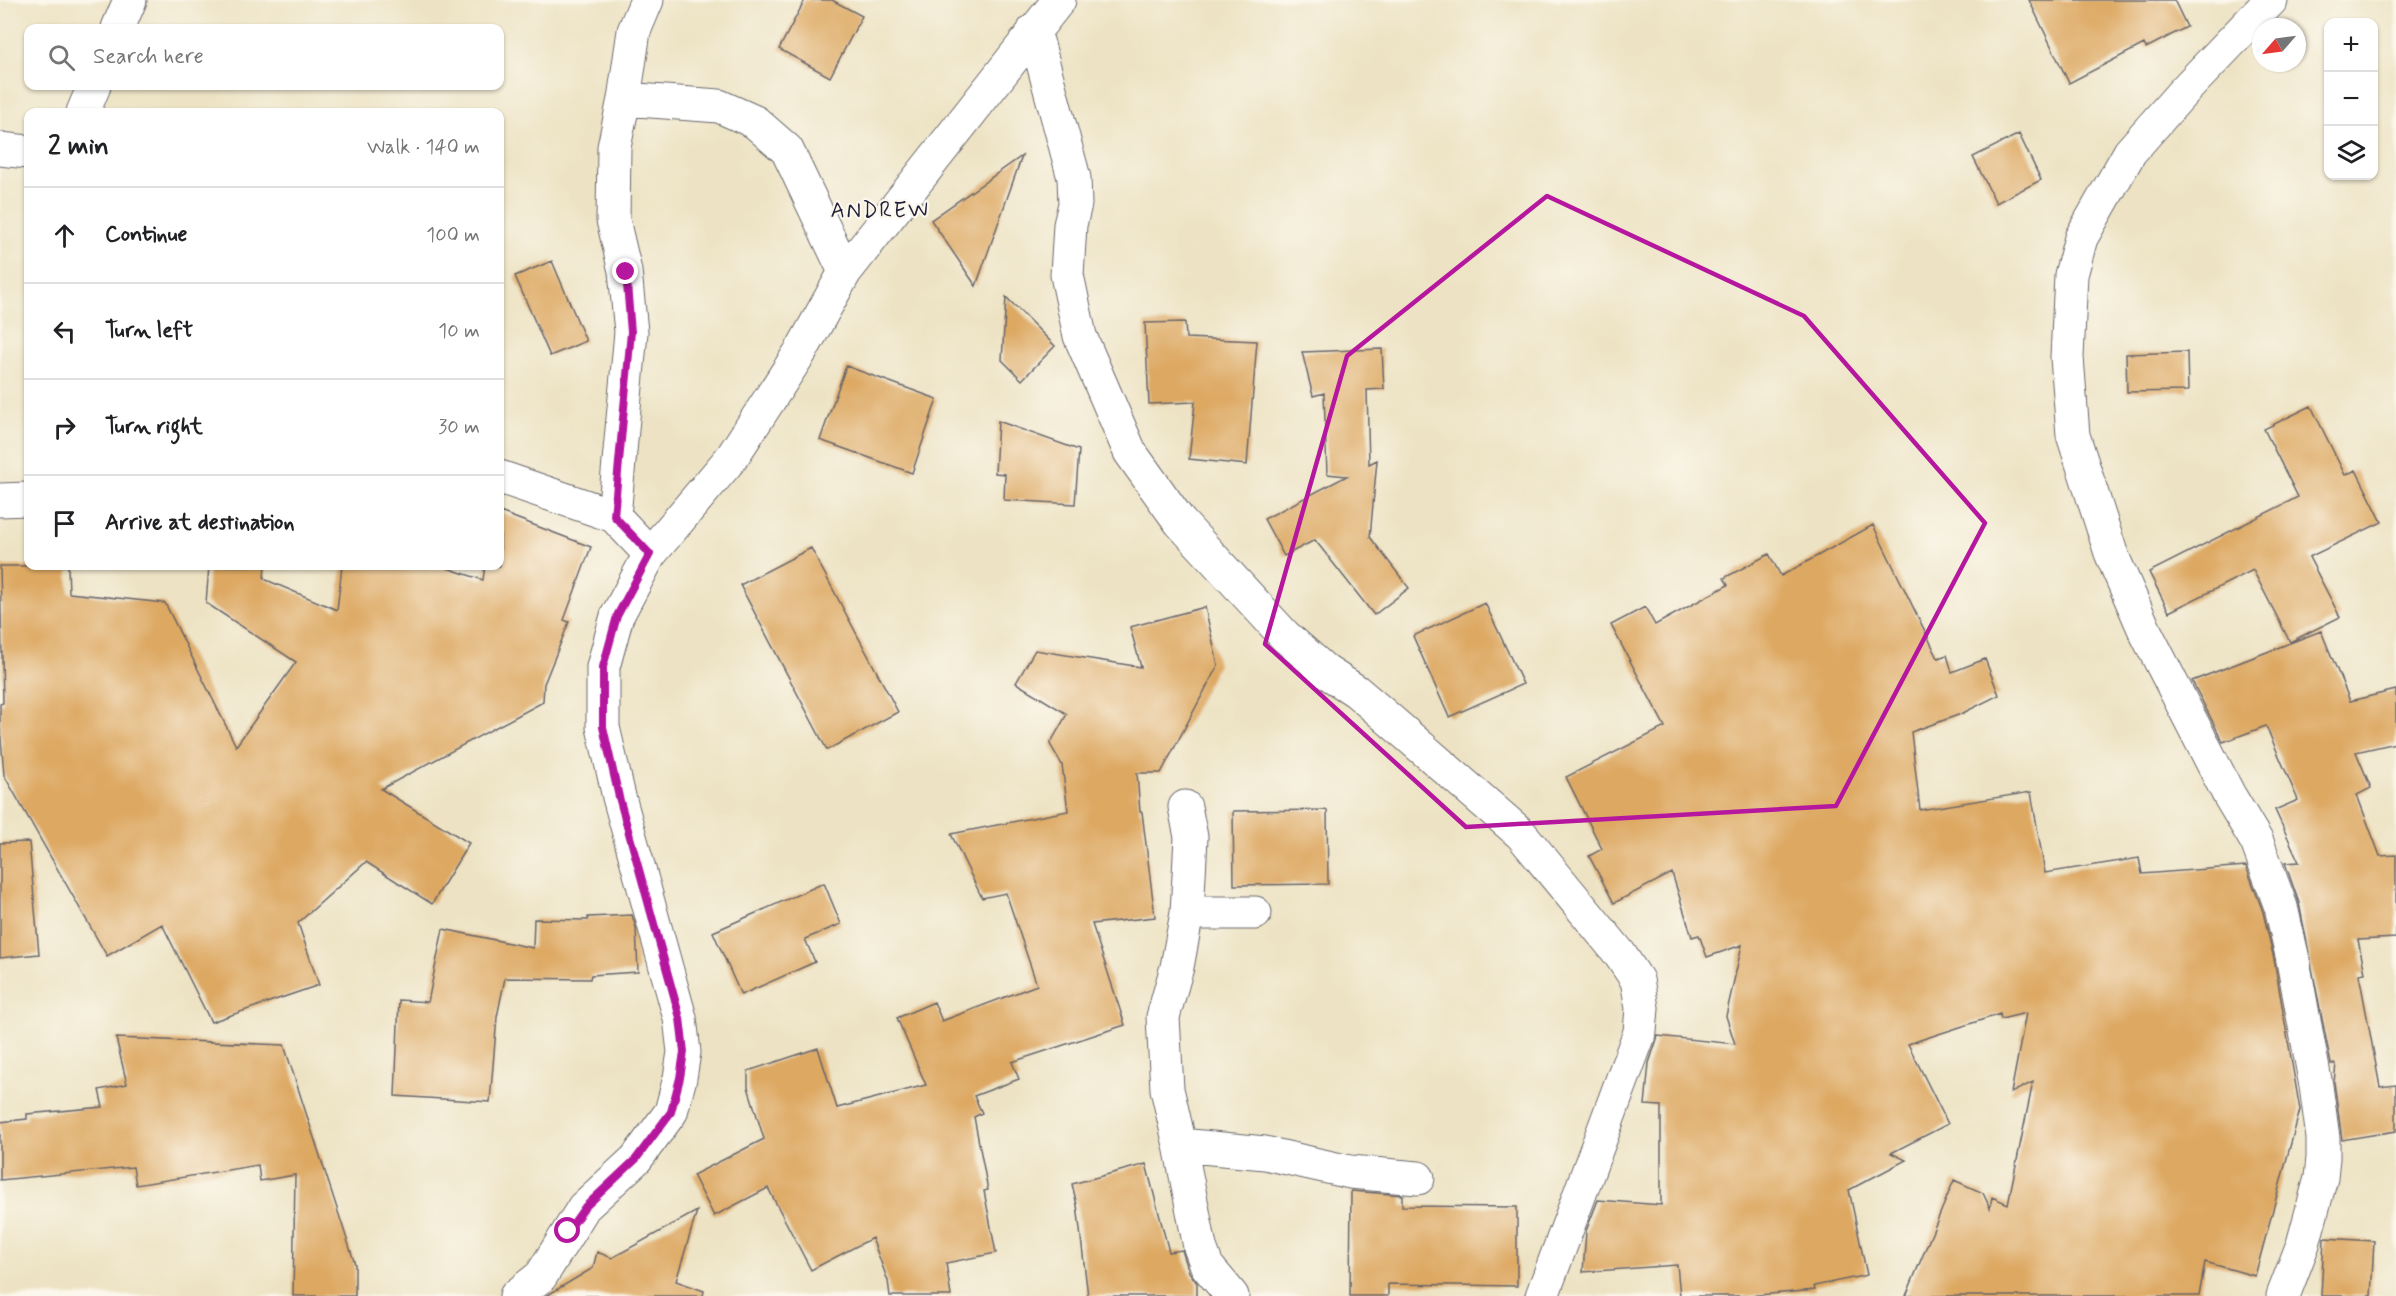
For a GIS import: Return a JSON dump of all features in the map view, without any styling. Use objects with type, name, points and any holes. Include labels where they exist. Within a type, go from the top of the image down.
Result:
[{"type":"street","points":[[619,0],[634,31]]},
{"type":"street","points":[[614,516],[631,332],[626,272],[613,220],[614,147],[634,31],[647,0]]},
{"type":"street","points":[[516,1296],[542,1276],[585,1207],[636,1159],[671,1112],[684,1052],[680,1018],[619,797],[603,727],[603,667],[617,616],[650,554],[732,457],[801,351],[845,272],[1059,0]]},
{"type":"street","points":[[2271,0],[2183,92],[2130,152],[2081,238],[2071,275],[2067,357],[2073,435],[2111,553],[2145,632],[2229,795],[2256,842],[2281,907],[2292,955],[2323,1138],[2321,1178],[2303,1244],[2283,1296]]},
{"type":"street","points":[[1034,30],[1074,178],[1075,204],[1070,225],[1067,275],[1080,336],[1130,452],[1180,522],[1285,636],[1324,671],[1356,691],[1521,834],[1619,953],[1637,980],[1642,1008],[1640,1032],[1542,1296]]},
{"type":"street","points":[[85,108],[92,90]]},
{"type":"street","points":[[624,99],[719,106],[755,122],[787,150],[845,272]]},
{"type":"street","points":[[0,149],[24,152]]},
{"type":"street","points":[[504,478],[614,516],[650,554]]},
{"type":"street","points":[[0,500],[24,499]]},
{"type":"street","points":[[1185,807],[1191,837],[1186,913],[1177,967],[1163,1017],[1167,1089],[1200,1247],[1207,1266],[1232,1296]]},
{"type":"street","points":[[1186,913],[1255,913]]},
{"type":"street","points":[[1180,1145],[1265,1153],[1350,1172],[1418,1178]]},
{"type":"highlighted area","points":[[1547,196],[1804,316],[1985,523],[1836,806],[1466,827],[1265,644],[1347,356]]},
{"type":"building","points":[[805,0],[832,0],[862,16],[830,77],[779,49]]},
{"type":"building","points":[[2029,0],[2174,0],[2187,27],[2146,48],[2144,44],[2069,83]]},
{"type":"building","points":[[2019,134],[2041,180],[1996,203],[1973,157]]},
{"type":"building","points":[[1022,156],[976,286],[931,220]]},
{"type":"building","points":[[552,261],[586,341],[550,356],[515,276]]},
{"type":"building","points":[[1006,297],[1055,346],[1022,380],[1002,360]]},
{"type":"building","points":[[1185,322],[1186,338],[1257,341],[1247,465],[1189,459],[1195,402],[1149,404],[1145,323]]},
{"type":"building","points":[[1382,349],[1384,389],[1367,390],[1369,464],[1377,460],[1370,537],[1409,588],[1374,615],[1315,540],[1284,556],[1264,519],[1347,476],[1327,474],[1324,393],[1313,396],[1302,352]]},
{"type":"building","points":[[2187,352],[2188,391],[2127,392],[2126,354]]},
{"type":"building","points":[[846,366],[937,399],[912,473],[820,440]]},
{"type":"building","points":[[2311,406],[2345,475],[2356,470],[2382,522],[2309,557],[2340,617],[2290,642],[2253,570],[2169,612],[2149,572],[2298,497],[2264,429]]},
{"type":"building","points":[[998,421],[1079,450],[1075,504],[1004,500],[1005,474],[995,473]]},
{"type":"building","points":[[504,514],[591,547],[564,620],[569,622],[544,684],[543,702],[381,789],[469,843],[432,904],[366,862],[298,923],[319,985],[211,1022],[162,924],[107,956],[4,775],[0,726],[0,704],[3,703],[0,566],[24,566],[24,570],[68,570],[69,593],[165,603],[236,746],[296,662],[206,603],[209,570],[265,570],[264,579],[337,610],[342,570],[453,570],[483,580],[484,570],[504,570]]},
{"type":"building","points":[[1873,525],[1938,658],[1947,655],[1952,672],[1985,659],[1999,695],[1961,714],[1911,732],[1920,810],[2031,792],[2045,873],[2139,858],[2142,874],[2246,866],[2263,912],[2274,959],[2300,1110],[2255,1276],[2205,1262],[2199,1296],[1906,1296],[1954,1180],[1983,1193],[1990,1208],[1992,1197],[2008,1204],[2033,1082],[2011,1093],[2026,1013],[2001,1019],[2000,1014],[1908,1044],[1948,1124],[1891,1153],[1906,1160],[1849,1190],[1867,1275],[1814,1286],[1815,1290],[1747,1296],[1680,1296],[1677,1265],[1583,1272],[1586,1231],[1598,1200],[1661,1205],[1661,1106],[1645,1105],[1649,1063],[1658,1036],[1735,1044],[1726,1016],[1742,945],[1707,957],[1699,935],[1692,937],[1672,873],[1614,903],[1589,856],[1602,849],[1566,777],[1665,727],[1611,625],[1645,607],[1655,625],[1728,585],[1724,578],[1769,554],[1781,576]]},
{"type":"building","points":[[811,548],[898,712],[827,750],[740,585]]},
{"type":"building","points":[[1485,603],[1523,684],[1449,717],[1413,636]]},
{"type":"building","points":[[1205,607],[1218,665],[1161,773],[1137,773],[1140,812],[1142,812],[1155,917],[1092,924],[1125,1025],[1012,1062],[1019,1079],[974,1096],[982,1113],[974,1117],[988,1190],[984,1191],[996,1253],[946,1263],[951,1296],[890,1296],[888,1281],[872,1238],[811,1270],[768,1188],[714,1216],[693,1175],[764,1139],[748,1087],[748,1071],[818,1048],[837,1108],[926,1085],[897,1018],[934,1002],[942,1021],[1037,985],[1006,893],[982,898],[951,834],[1068,811],[1062,765],[1050,744],[1067,714],[1016,683],[1035,650],[1141,667],[1130,627]]},
{"type":"building","points":[[2321,631],[2350,701],[2396,690],[2396,743],[2356,752],[2371,788],[2357,795],[2380,856],[2396,855],[2396,938],[2358,940],[2365,973],[2359,974],[2380,1087],[2396,1085],[2396,1131],[2342,1140],[2334,1082],[2336,1064],[2331,1064],[2299,903],[2285,863],[2299,862],[2275,810],[2298,800],[2266,726],[2223,742],[2192,681]]},
{"type":"building","points":[[1327,810],[1328,884],[1234,885],[1233,811]]},
{"type":"building","points":[[29,842],[39,954],[0,958],[0,843]]},
{"type":"building","points":[[824,883],[841,924],[805,939],[815,962],[741,995],[713,932]]},
{"type":"building","points":[[632,915],[636,928],[638,972],[591,975],[590,979],[505,978],[497,1017],[490,1102],[395,1096],[399,1000],[428,1002],[443,929],[533,948],[534,919],[588,920],[588,917]]},
{"type":"building","points":[[116,1038],[284,1045],[355,1264],[355,1296],[293,1296],[295,1175],[260,1181],[258,1165],[136,1185],[133,1167],[0,1180],[0,1122],[27,1119],[27,1114],[103,1107],[99,1090],[127,1084]]},
{"type":"building","points":[[1146,1164],[1169,1252],[1182,1250],[1189,1272],[1197,1283],[1197,1296],[1088,1296],[1077,1205],[1072,1184]]},
{"type":"building","points":[[1351,1191],[1402,1195],[1402,1206],[1517,1207],[1517,1286],[1388,1284],[1388,1296],[1350,1296]]},
{"type":"building","points":[[697,1211],[676,1281],[704,1291],[703,1296],[546,1296],[593,1268],[597,1252],[612,1258]]},
{"type":"building","points":[[2324,1238],[2374,1241],[2371,1296],[2321,1296]]},
{"type":"district","name":"ANDREW","points":[[880,211]]},
{"type":"route","points":[[568,1231],[585,1207],[636,1159],[671,1112],[684,1052],[680,1018],[619,797],[603,727],[603,667],[617,616],[650,554],[614,516],[631,332],[626,272]]}]
